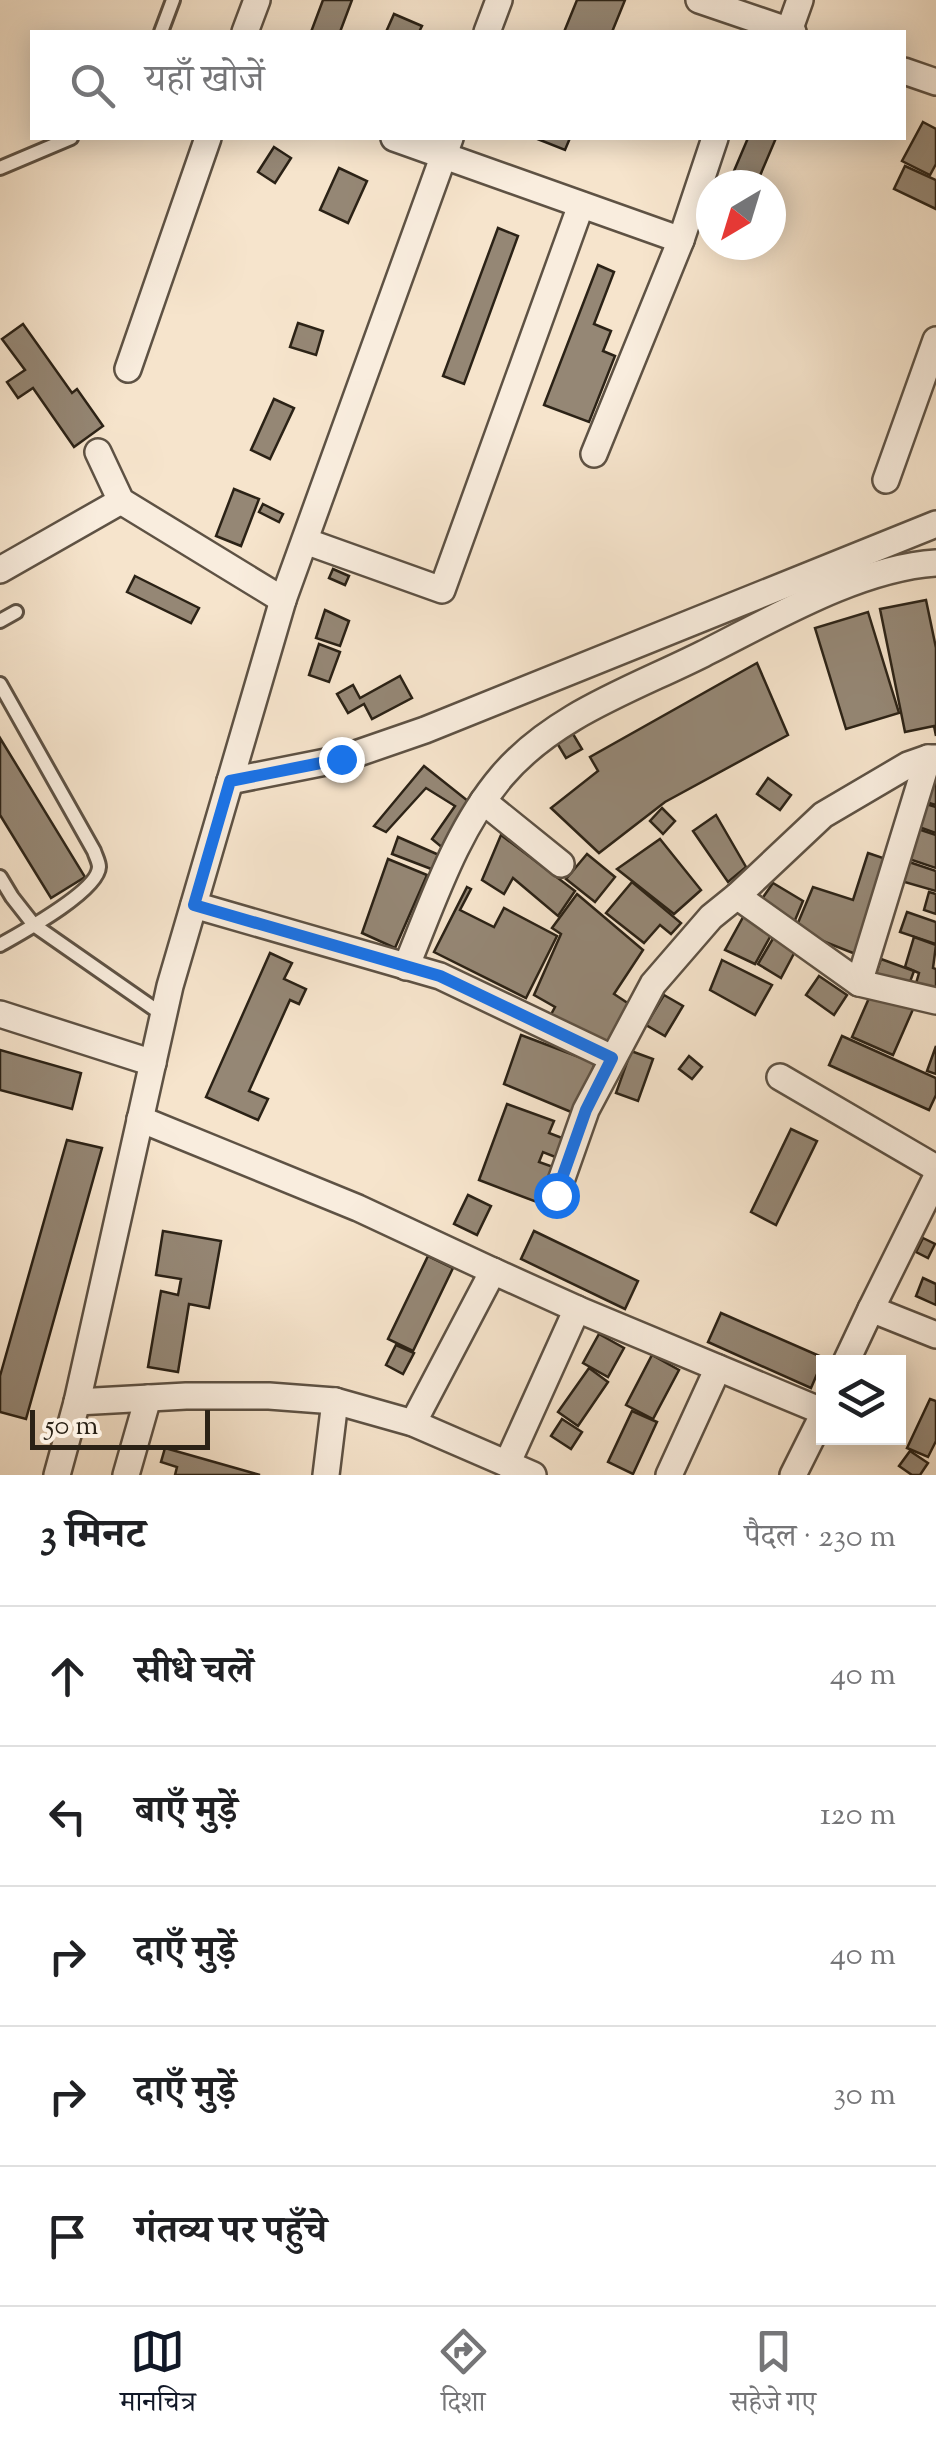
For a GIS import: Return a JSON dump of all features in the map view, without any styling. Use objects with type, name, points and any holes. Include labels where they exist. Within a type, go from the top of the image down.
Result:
[{"type":"street","points":[[247,30],[257,0]]},
{"type":"street","points":[[489,30],[499,0]]},
{"type":"street","points":[[699,0],[753,26],[778,30]]},
{"type":"street","points":[[792,30],[800,0]]},
{"type":"street","points":[[906,72],[936,82]]},
{"type":"street","points":[[128,369],[207,140]]},
{"type":"street","points":[[406,140],[446,147],[581,204],[681,240]]},
{"type":"street","points":[[594,454],[681,240],[715,140]]},
{"type":"street","points":[[57,1475],[164,1015],[283,600],[446,147]]},
{"type":"street","points":[[304,541],[442,590],[581,204]]},
{"type":"street","points":[[886,480],[936,340]]},
{"type":"street","points":[[98,452],[121,501],[283,600]]},
{"type":"street","points":[[0,570],[121,501]]},
{"type":"street","points":[[230,781],[341,759],[425,730],[936,524]]},
{"type":"street","points":[[406,967],[449,862],[483,801],[536,744],[582,711],[809,602],[883,572],[912,564],[936,563]]},
{"type":"street","points":[[556,1195],[586,1110],[652,984],[712,917],[824,815],[908,765],[932,758]]},
{"type":"street","points":[[859,982],[932,758]]},
{"type":"street","points":[[483,801],[560,864]]},
{"type":"street","points":[[738,896],[859,982],[936,1001]]},
{"type":"street","points":[[194,905],[440,976],[612,1058]]},
{"type":"street","points":[[0,1014],[153,1063]]},
{"type":"street","points":[[780,1077],[936,1168]]},
{"type":"street","points":[[140,1118],[358,1208],[577,1309],[816,1410]]},
{"type":"street","points":[[849,1355],[936,1178]]},
{"type":"street","points":[[413,1423],[493,1271]]},
{"type":"street","points":[[508,1464],[577,1309]]},
{"type":"street","points":[[871,1309],[936,1334]]},
{"type":"street","points":[[668,1475],[718,1368]]},
{"type":"street","points":[[76,1402],[269,1396],[335,1401],[413,1423],[532,1475]]},
{"type":"street","points":[[126,1475],[148,1398]]},
{"type":"street","points":[[326,1475],[335,1401]]},
{"type":"street","points":[[793,1475],[816,1429]]},
{"type":"lane","points":[[162,30],[173,0]]},
{"type":"lane","points":[[0,168],[67,140]]},
{"type":"lane","points":[[0,621],[16,612]]},
{"type":"lane","points":[[0,684],[94,851],[99,868],[84,889],[34,926],[0,945]]},
{"type":"lane","points":[[0,877],[34,926],[164,1015]]},
{"type":"building","points":[[323,0],[352,0],[341,30],[312,30]]},
{"type":"building","points":[[577,0],[625,0],[613,30],[565,30]]},
{"type":"building","points":[[394,14],[422,26],[420,30],[387,30]]},
{"type":"building","points":[[923,122],[936,129],[936,164],[930,175],[902,161]]},
{"type":"building","points":[[540,140],[569,140],[565,150]]},
{"type":"building","points":[[747,140],[775,140],[762,170],[734,170]]},
{"type":"building","points":[[274,147],[291,158],[275,183],[258,172]]},
{"type":"building","points":[[905,166],[936,180],[936,209],[894,189]]},
{"type":"building","points":[[339,168],[367,181],[348,223],[320,210]]},
{"type":"building","points":[[498,228],[518,236],[464,384],[443,376]]},
{"type":"building","points":[[598,265],[614,272],[594,324],[611,331],[603,351],[615,356],[589,422],[544,405]]},
{"type":"building","points":[[298,323],[323,331],[316,355],[290,347]]},
{"type":"building","points":[[23,324],[72,393],[77,389],[103,426],[74,447],[33,388],[18,398],[7,382],[25,370],[2,339]]},
{"type":"building","points":[[274,399],[294,408],[270,459],[251,450]]},
{"type":"building","points":[[234,489],[259,499],[241,546],[216,536]]},
{"type":"building","points":[[263,504],[283,514],[279,522],[259,512]]},
{"type":"building","points":[[333,569],[349,576],[345,585],[329,578]]},
{"type":"building","points":[[135,576],[199,608],[191,623],[127,592]]},
{"type":"building","points":[[926,600],[936,648],[936,736],[934,726],[905,732],[880,609]]},
{"type":"building","points":[[325,610],[349,621],[340,646],[316,638]]},
{"type":"building","points":[[868,612],[899,713],[846,729],[815,628]]},
{"type":"building","points":[[319,644],[340,652],[329,682],[309,675]]},
{"type":"building","points":[[757,663],[788,735],[665,802],[599,853],[551,808],[598,771],[590,757]]},
{"type":"building","points":[[400,676],[412,698],[372,719],[364,704],[348,713],[337,694],[353,685],[360,698]]},
{"type":"building","points":[[570,729],[582,749],[566,758],[554,738]]},
{"type":"building","points":[[0,738],[85,877],[51,898],[0,815]]},
{"type":"building","points":[[424,766],[473,805],[444,849],[432,839],[455,806],[426,788],[386,832],[374,826]]},
{"type":"building","points":[[936,771],[936,805],[926,802]]},
{"type":"building","points":[[768,778],[791,795],[780,810],[757,794]]},
{"type":"building","points":[[926,804],[936,807],[936,833],[919,827]]},
{"type":"building","points":[[662,808],[675,821],[663,834],[650,821]]},
{"type":"building","points":[[716,815],[746,867],[728,882],[693,831]]},
{"type":"building","points":[[918,829],[936,835],[936,868],[909,859]]},
{"type":"building","points":[[501,835],[575,891],[558,916],[513,878],[504,894],[482,880]]},
{"type":"building","points":[[398,837],[439,855],[434,870],[392,854]]},
{"type":"building","points":[[660,839],[701,890],[674,914],[617,869]]},
{"type":"building","points":[[868,853],[886,859],[863,957],[795,930],[813,887],[853,900]]},
{"type":"building","points":[[587,854],[615,877],[595,902],[566,879]]},
{"type":"building","points":[[388,859],[427,875],[395,948],[362,933]]},
{"type":"building","points":[[909,862],[936,871],[936,891],[901,881]]},
{"type":"building","points":[[632,882],[681,923],[671,934],[660,925],[644,943],[606,913]]},
{"type":"building","points":[[773,883],[803,901],[793,925],[759,903]]},
{"type":"building","points":[[467,887],[471,889],[460,910],[494,927],[504,908],[557,936],[526,998],[434,952]]},
{"type":"building","points":[[929,892],[936,894],[936,914],[924,910]]},
{"type":"building","points":[[577,894],[643,950],[614,994],[635,1008],[613,1045],[548,1020],[555,1007],[534,995],[561,934],[552,928]]},
{"type":"building","points":[[747,910],[775,928],[755,964],[725,950]]},
{"type":"building","points":[[907,912],[936,922],[936,944],[900,932]]},
{"type":"building","points":[[778,930],[799,944],[781,978],[758,964]]},
{"type":"building","points":[[914,937],[936,945],[936,994],[915,987],[919,973],[905,967]]},
{"type":"building","points":[[270,953],[292,963],[284,979],[306,989],[299,1004],[290,1000],[249,1091],[268,1099],[258,1120],[206,1097]]},
{"type":"building","points":[[881,959],[914,971],[907,990],[874,979]]},
{"type":"building","points":[[722,960],[772,985],[755,1015],[710,990]]},
{"type":"building","points":[[819,976],[847,995],[834,1015],[806,995]]},
{"type":"building","points":[[873,989],[914,1007],[893,1055],[852,1037]]},
{"type":"building","points":[[664,995],[683,1006],[665,1036],[646,1025]]},
{"type":"building","points":[[521,1035],[595,1063],[576,1114],[504,1084]]},
{"type":"building","points":[[842,1036],[936,1078],[936,1095],[929,1110],[829,1065]]},
{"type":"building","points":[[936,1046],[936,1074],[927,1071]]},
{"type":"building","points":[[0,1050],[81,1073],[72,1109],[0,1090]]},
{"type":"building","points":[[631,1051],[653,1059],[638,1101],[616,1093]]},
{"type":"building","points":[[689,1056],[702,1067],[692,1079],[679,1069]]},
{"type":"building","points":[[507,1104],[554,1121],[549,1133],[570,1141],[563,1160],[543,1152],[539,1162],[556,1168],[542,1204],[479,1180]]},
{"type":"building","points":[[791,1129],[817,1141],[776,1225],[751,1212]]},
{"type":"building","points":[[67,1140],[102,1148],[26,1419],[0,1412],[0,1376]]},
{"type":"building","points":[[468,1195],[491,1206],[477,1235],[454,1224]]},
{"type":"building","points":[[163,1231],[221,1241],[209,1308],[189,1304],[178,1372],[148,1367],[161,1291],[178,1295],[181,1279],[156,1275]]},
{"type":"building","points":[[534,1231],[638,1281],[625,1309],[521,1259]]},
{"type":"building","points":[[923,1238],[935,1244],[928,1258],[916,1252]]},
{"type":"building","points":[[428,1256],[453,1268],[413,1351],[388,1339]]},
{"type":"building","points":[[923,1278],[936,1284],[936,1305],[916,1296]]},
{"type":"building","points":[[721,1313],[817,1355],[816,1376],[811,1388],[708,1342]]},
{"type":"building","points":[[599,1334],[624,1348],[608,1377],[583,1363]]},
{"type":"building","points":[[396,1345],[414,1353],[403,1374],[386,1365]]},
{"type":"building","points":[[652,1355],[679,1370],[653,1419],[626,1405]]},
{"type":"building","points":[[589,1368],[608,1382],[578,1426],[558,1412]]},
{"type":"building","points":[[930,1399],[936,1401],[936,1441],[928,1457],[907,1448]]},
{"type":"building","points":[[632,1411],[657,1422],[633,1474],[608,1462]]},
{"type":"building","points":[[562,1419],[582,1432],[571,1449],[551,1436]]},
{"type":"building","points":[[165,1448],[260,1475],[175,1475],[177,1467],[161,1462]]},
{"type":"building","points":[[910,1451],[928,1463],[920,1475],[912,1475],[899,1466]]},
{"type":"route","points":[[341,759],[230,781],[194,905],[440,976],[612,1058],[586,1110],[556,1195]]}]
